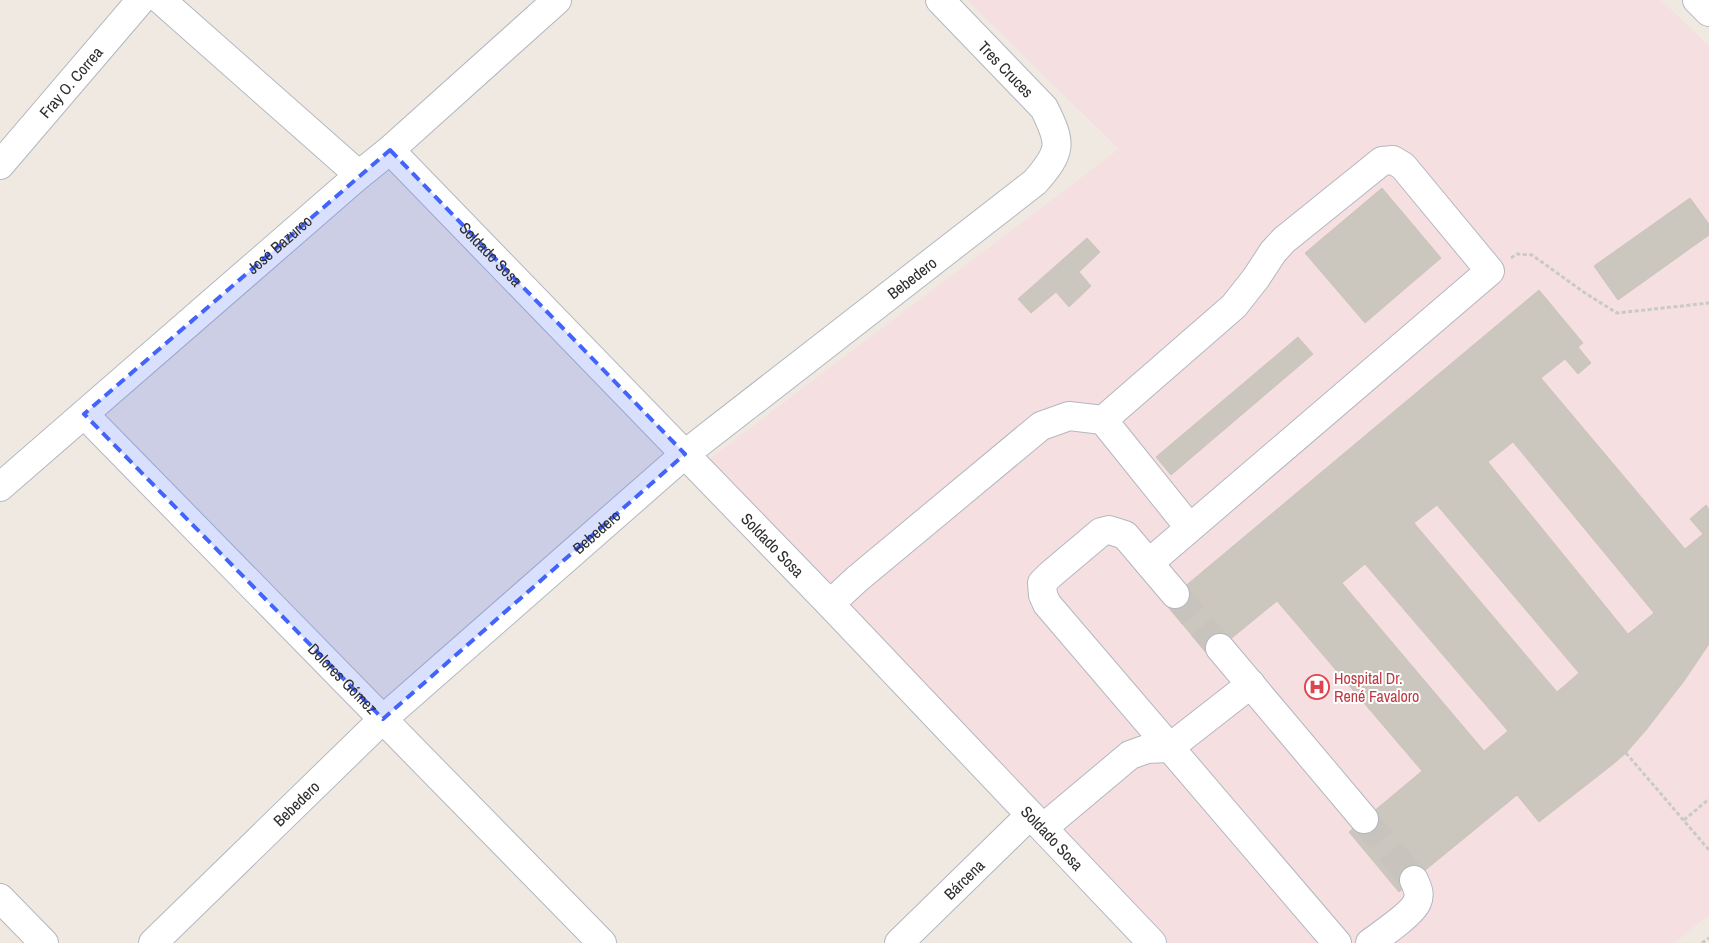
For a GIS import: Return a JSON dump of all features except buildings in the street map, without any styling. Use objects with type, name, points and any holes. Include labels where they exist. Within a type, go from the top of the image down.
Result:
[{"type":"street","name":"Fray O. Correa","points":[[0,165],[141,0]]},
{"type":"street","points":[[162,0],[359,175]]},
{"type":"street","name":"José Bazurco","points":[[0,487],[390,150],[557,0]]},
{"type":"street","name":"Tres Cruces","points":[[940,0],[1044,108],[1055,129],[1057,147]]},
{"type":"street","points":[[1697,0],[1709,12]]},
{"type":"street","name":"Bebedero","points":[[154,943],[383,719],[685,454],[1035,182],[1051,163],[1057,147]]},
{"type":"street","name":"Soldado Sosa","points":[[390,150],[830,604],[1152,943]]},
{"type":"street","points":[[1103,420],[1234,306],[1273,252],[1284,240],[1382,161],[1393,160],[1403,166],[1490,271],[1149,563]]},
{"type":"street","name":"Dolores Gómez","points":[[84,414],[602,943]]},
{"type":"street","points":[[830,604],[857,579],[1041,426],[1069,416],[1103,420],[1189,527]]},
{"type":"street","points":[[1175,594],[1125,535],[1110,530],[1102,532],[1042,583],[1043,595],[1047,604],[1337,943]]},
{"type":"street","points":[[1220,648],[1364,819]]},
{"type":"street","points":[[1169,748],[1250,684]]},
{"type":"street","name":"Bárcena","points":[[899,943],[1037,821],[1130,755],[1147,749],[1169,748]]},
{"type":"street","points":[[1370,943],[1411,911],[1418,902],[1419,890],[1414,880]]},
{"type":"street","points":[[0,898],[44,943]]},
{"type":"path","points":[[1490,271],[1517,254],[1532,255],[1585,293],[1617,313],[1709,303]]},
{"type":"path","points":[[1626,753],[1709,850]]},
{"type":"path","points":[[1684,820],[1709,799]]},
{"type":"path","points":[[1702,943],[1709,938]]},
{"type":"highlighted area","points":[[390,150],[685,454],[383,719],[84,414]]},
{"type":"shaded area","name":"Hospital Dr. René Favaloro","points":[[967,0],[1661,0],[1709,46],[1709,915],[1674,943],[1166,943],[708,460],[1119,149]]},
{"type":"tunnel","points":[[1175,594],[1220,648]]},
{"type":"tunnel","points":[[1364,819],[1414,880]]},
{"type":"place","name":"Hospital Dr. René Favaloro","points":[[1317,687]]}]
